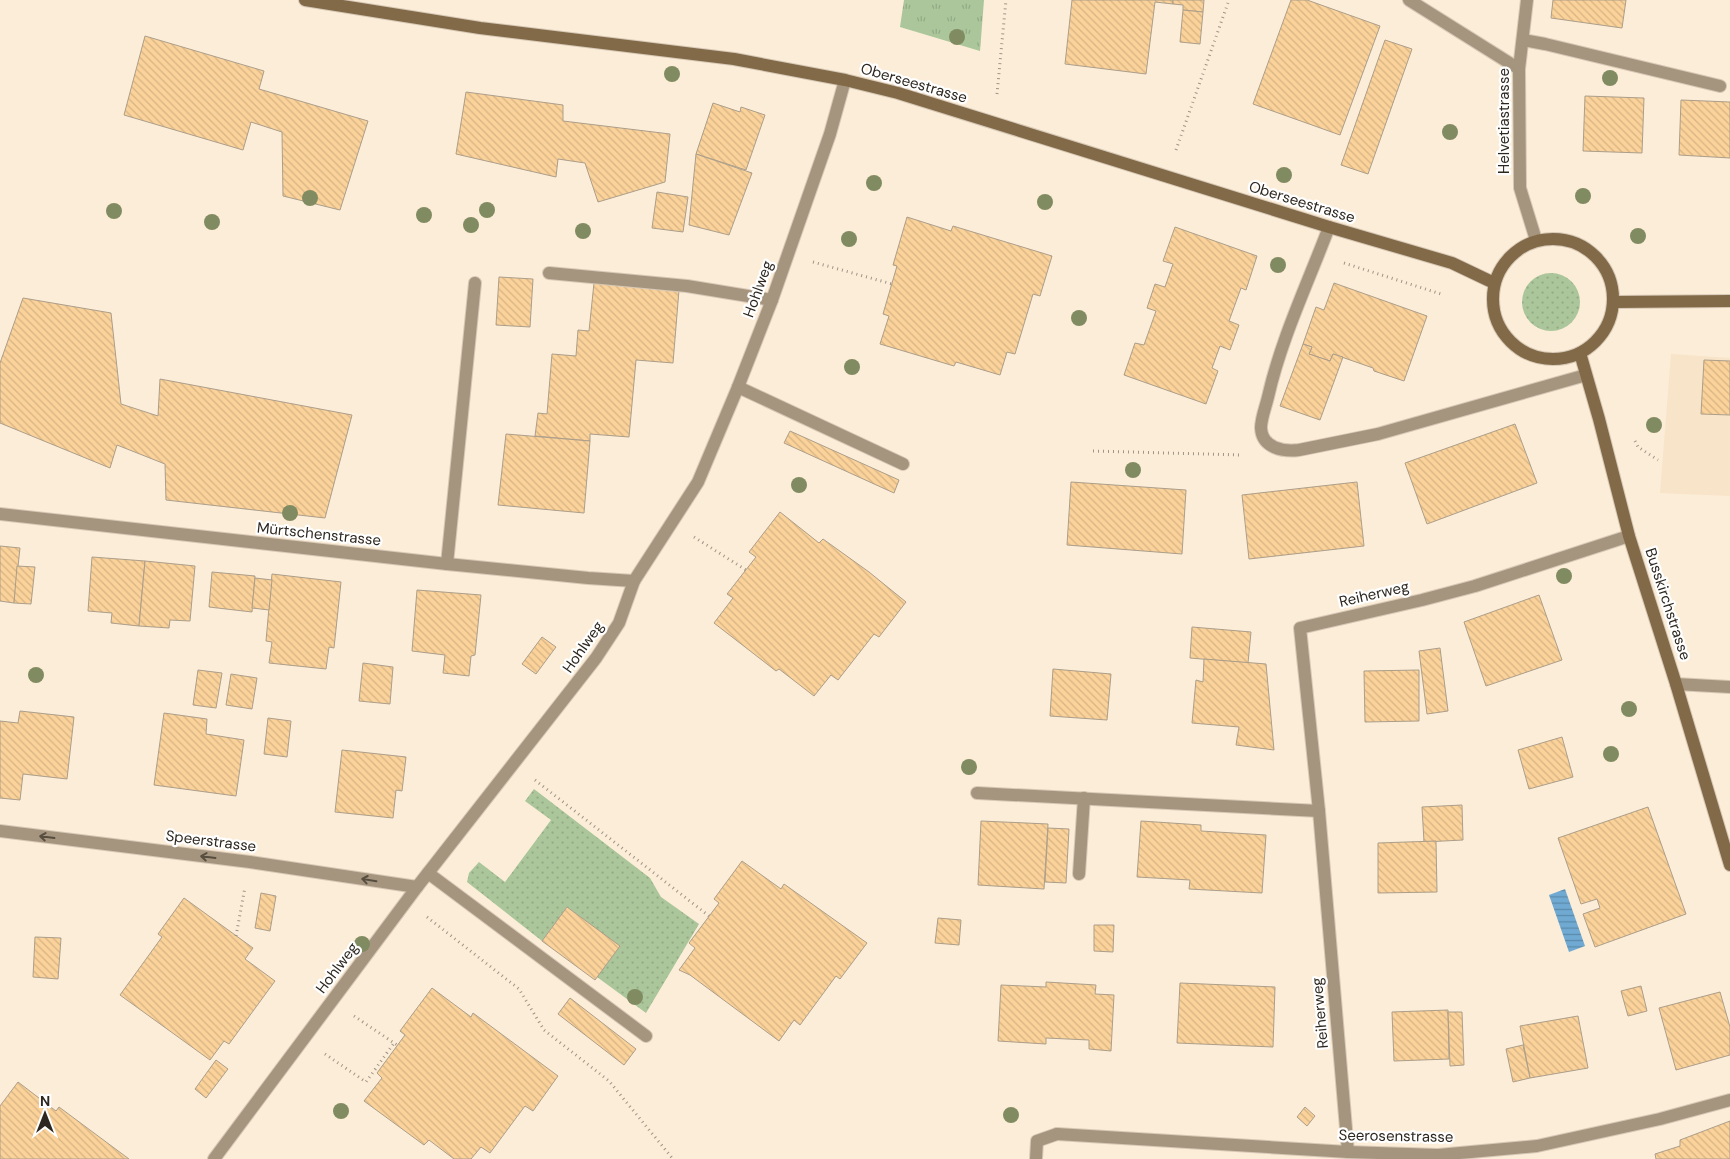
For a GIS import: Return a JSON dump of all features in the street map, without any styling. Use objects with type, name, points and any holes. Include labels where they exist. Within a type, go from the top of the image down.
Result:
[{"type":"street","name":"Oberseestrasse","points":[[305,0],[480,28],[734,59],[845,80],[898,93],[1329,227],[1452,263],[1494,283]]},
{"type":"street","points":[[1409,0],[1519,69]]},
{"type":"street","name":"Helvetiastrasse","points":[[1527,0],[1519,69],[1520,188],[1536,240]]},
{"type":"street","points":[[1522,40],[1720,86]]},
{"type":"street","name":"Hohlweg","points":[[214,1159],[417,887],[514,765],[596,658],[615,630],[626,606],[634,581],[698,482],[738,387],[788,255],[830,134],[845,80]]},
{"type":"street","points":[[1329,227],[1274,370],[1261,428],[1264,439],[1273,447],[1286,451],[1299,450],[1378,434],[1586,375]]},
{"type":"street","points":[[1556,238],[1576,243],[1593,254],[1606,269],[1613,288],[1614,302],[1607,327],[1595,342],[1580,353],[1561,359],[1541,358],[1523,351],[1507,339],[1497,322],[1492,303],[1494,283],[1503,265],[1518,250],[1536,240],[1556,238]]},
{"type":"street","points":[[549,273],[688,286],[772,300]]},
{"type":"street","points":[[446,564],[475,283]]},
{"type":"street","points":[[1614,302],[1730,301]]},
{"type":"street","name":"Busskirchstrasse","points":[[1580,353],[1629,536],[1730,864]]},
{"type":"street","points":[[738,387],[903,464]]},
{"type":"street","name":"Mürtschenstrasse","points":[[0,514],[446,564],[634,581]]},
{"type":"street","name":"Reiherweg","points":[[1348,1152],[1319,811],[1300,628],[1475,586],[1629,536]]},
{"type":"street","points":[[1676,684],[1730,687]]},
{"type":"street","points":[[977,793],[1319,811]]},
{"type":"street","points":[[1079,874],[1084,798]]},
{"type":"street","name":"Speerstrasse","points":[[0,831],[250,862],[417,887]]},
{"type":"street","points":[[428,873],[646,1036]]},
{"type":"street","name":"Seerosenstrasse","points":[[1036,1159],[1037,1141],[1057,1134],[1348,1152],[1438,1155],[1537,1146],[1660,1119],[1730,1100]]},
{"type":"path","points":[[997,94],[1006,0]]},
{"type":"path","points":[[1168,177],[1229,0]]},
{"type":"path","points":[[788,255],[892,284]]},
{"type":"path","points":[[1634,440],[1638,447],[1658,460]]},
{"type":"path","points":[[1093,451],[1249,455],[1273,447]]},
{"type":"path","points":[[672,524],[746,570]]},
{"type":"path","points":[[514,765],[710,916]]},
{"type":"path","points":[[236,936],[250,862]]},
{"type":"path","points":[[408,900],[519,989],[544,1030],[609,1081],[673,1159]]},
{"type":"path","points":[[324,1053],[366,1082],[396,1044],[353,1015]]},
{"type":"shaded area","points":[[1671,354],[1730,358],[1730,496],[1660,493]]},
{"type":"green space","points":[[904,0],[984,0],[980,51],[900,27]]},
{"type":"green space","points":[[1545,273],[1557,273],[1572,281],[1580,296],[1580,308],[1572,323],[1557,331],[1545,331],[1530,323],[1522,308],[1522,296],[1530,281]]},
{"type":"green space","points":[[534,789],[650,878],[661,897],[699,924],[646,1013],[597,977],[619,946],[567,907],[542,941],[467,882],[469,873],[479,862],[505,882],[551,820],[525,801]]},
{"type":"water","points":[[1565,889],[1585,946],[1569,952],[1549,895]]},
{"type":"building","points":[[1072,0],[1173,0],[1173,4],[1155,2],[1146,74],[1065,64]]},
{"type":"building","points":[[1173,0],[1204,0],[1203,12],[1183,10],[1183,5],[1173,4]]},
{"type":"building","points":[[1291,0],[1307,0],[1380,26],[1340,135],[1253,104]]},
{"type":"building","points":[[1553,0],[1626,0],[1622,28],[1551,18]]},
{"type":"building","points":[[1183,10],[1203,12],[1200,44],[1180,42]]},
{"type":"building","points":[[145,36],[264,71],[259,89],[368,121],[340,210],[283,196],[282,132],[251,122],[243,150],[124,115]]},
{"type":"building","points":[[1385,40],[1412,49],[1368,174],[1341,165]]},
{"type":"building","points":[[466,92],[563,105],[563,121],[670,134],[665,182],[598,202],[585,163],[558,159],[556,177],[456,154]]},
{"type":"building","points":[[1585,96],[1644,98],[1642,153],[1583,151]]},
{"type":"building","points":[[1681,100],[1730,102],[1730,158],[1679,155]]},
{"type":"building","points":[[713,103],[740,112],[741,107],[765,115],[746,170],[696,154]]},
{"type":"building","points":[[696,154],[752,173],[729,235],[689,225]]},
{"type":"building","points":[[657,192],[688,197],[683,232],[652,228]]},
{"type":"building","points":[[907,217],[951,231],[953,226],[1052,256],[1040,296],[1033,294],[1015,354],[1007,352],[1000,375],[956,362],[954,366],[880,344],[889,316],[883,314],[897,266],[893,265]]},
{"type":"building","points":[[1175,227],[1257,256],[1246,290],[1241,288],[1229,321],[1239,325],[1230,350],[1220,346],[1212,368],[1218,371],[1206,404],[1124,375],[1135,343],[1144,345],[1156,311],[1147,308],[1155,284],[1165,287],[1173,264],[1163,261]]},
{"type":"building","points":[[499,277],[533,279],[530,327],[496,325]]},
{"type":"building","points":[[594,283],[679,290],[673,363],[636,360],[629,437],[590,434],[590,441],[535,436],[538,413],[547,414],[552,354],[576,356],[578,330],[589,331]]},
{"type":"building","points":[[1334,283],[1427,316],[1404,381],[1333,354],[1330,361],[1309,354],[1312,347],[1303,344],[1316,307],[1324,310]]},
{"type":"building","points":[[23,298],[111,313],[121,404],[158,416],[160,379],[352,415],[325,518],[166,500],[165,464],[117,445],[110,468],[0,423],[0,363]]},
{"type":"building","points":[[1303,344],[1312,347],[1309,354],[1330,361],[1333,354],[1343,357],[1320,420],[1280,406]]},
{"type":"building","points":[[1704,360],[1730,361],[1730,415],[1701,414]]},
{"type":"building","points":[[1515,424],[1537,483],[1427,524],[1405,463]]},
{"type":"building","points":[[790,431],[899,480],[894,493],[784,443]]},
{"type":"building","points":[[506,434],[590,441],[584,513],[498,505]]},
{"type":"building","points":[[1071,482],[1186,490],[1182,554],[1067,545]]},
{"type":"building","points":[[1357,482],[1364,546],[1249,559],[1242,495]]},
{"type":"building","points":[[780,512],[819,543],[823,539],[869,572],[906,602],[879,637],[874,634],[838,680],[831,675],[814,696],[779,669],[776,671],[714,623],[733,598],[727,594],[756,557],[749,552]]},
{"type":"building","points":[[0,546],[20,548],[14,603],[0,601]]},
{"type":"building","points":[[92,557],[145,561],[139,626],[111,623],[112,613],[88,611]]},
{"type":"building","points":[[145,561],[195,566],[190,621],[170,620],[169,628],[139,626]]},
{"type":"building","points":[[17,566],[35,567],[31,604],[14,603]]},
{"type":"building","points":[[212,572],[255,576],[252,612],[209,607]]},
{"type":"building","points":[[272,574],[341,582],[334,648],[329,647],[326,669],[269,663],[272,642],[266,641]]},
{"type":"building","points":[[255,578],[272,580],[269,610],[252,608]]},
{"type":"building","points":[[417,590],[481,595],[475,655],[471,656],[469,676],[443,673],[445,655],[412,651]]},
{"type":"building","points":[[1539,595],[1562,660],[1486,686],[1464,622]]},
{"type":"building","points":[[1192,627],[1251,632],[1248,663],[1190,658]]},
{"type":"building","points":[[542,637],[556,647],[536,674],[522,664]]},
{"type":"building","points":[[1440,648],[1448,711],[1427,714],[1419,651]]},
{"type":"building","points":[[1204,659],[1266,664],[1274,750],[1236,745],[1239,727],[1192,723],[1196,680],[1203,682]]},
{"type":"building","points":[[363,663],[393,667],[390,704],[359,701]]},
{"type":"building","points":[[1053,669],[1111,674],[1107,720],[1050,716]]},
{"type":"building","points":[[198,670],[222,673],[216,708],[193,705]]},
{"type":"building","points":[[1419,670],[1419,721],[1365,722],[1364,671]]},
{"type":"building","points":[[231,674],[257,678],[252,709],[226,705]]},
{"type":"building","points":[[20,711],[74,717],[67,779],[23,774],[20,800],[0,798],[0,721],[18,723]]},
{"type":"building","points":[[164,713],[207,719],[206,734],[244,740],[236,796],[154,785]]},
{"type":"building","points":[[268,718],[291,721],[287,757],[264,754]]},
{"type":"building","points":[[1562,737],[1573,777],[1529,789],[1518,750]]},
{"type":"building","points":[[342,750],[406,757],[402,791],[396,790],[393,818],[335,812]]},
{"type":"building","points":[[1462,805],[1463,840],[1424,842],[1422,807]]},
{"type":"building","points":[[1648,807],[1686,914],[1595,947],[1583,914],[1600,908],[1597,899],[1581,904],[1558,838]]},
{"type":"building","points":[[981,821],[1048,824],[1044,889],[978,885]]},
{"type":"building","points":[[1141,821],[1201,825],[1201,831],[1266,835],[1262,893],[1189,889],[1190,880],[1137,877]]},
{"type":"building","points":[[1048,828],[1069,829],[1066,883],[1045,882]]},
{"type":"building","points":[[1436,841],[1437,892],[1378,893],[1378,843]]},
{"type":"building","points":[[742,861],[781,889],[784,884],[867,943],[840,979],[836,976],[800,1025],[794,1020],[779,1041],[690,975],[679,970],[695,948],[689,943],[719,903],[714,899]]},
{"type":"building","points":[[261,893],[276,896],[270,931],[255,928]]},
{"type":"building","points":[[184,898],[253,948],[245,959],[275,981],[229,1044],[224,1041],[210,1060],[120,995],[162,937],[158,934]]},
{"type":"building","points":[[567,907],[620,946],[595,980],[542,941]]},
{"type":"building","points":[[938,918],[961,920],[959,945],[935,943]]},
{"type":"building","points":[[1094,925],[1114,925],[1113,952],[1094,951]]},
{"type":"building","points":[[35,937],[61,938],[58,979],[33,977]]},
{"type":"building","points":[[1046,982],[1096,985],[1095,994],[1114,995],[1111,1051],[1089,1049],[1089,1040],[1046,1038],[1046,1044],[998,1041],[1001,985],[1046,987]]},
{"type":"building","points":[[1180,983],[1275,987],[1273,1047],[1177,1043]]},
{"type":"building","points":[[1641,986],[1647,1011],[1628,1016],[1621,991]]},
{"type":"building","points":[[432,988],[471,1017],[473,1013],[558,1076],[533,1111],[525,1106],[490,1153],[481,1147],[471,1159],[454,1159],[429,1140],[424,1145],[364,1101],[382,1078],[377,1073],[405,1035],[400,1031]]},
{"type":"building","points":[[1720,992],[1730,1027],[1730,1055],[1676,1070],[1659,1008]]},
{"type":"building","points":[[570,998],[636,1049],[624,1065],[558,1014]]},
{"type":"building","points":[[1448,1010],[1449,1059],[1394,1061],[1392,1012]]},
{"type":"building","points":[[1448,1012],[1462,1012],[1464,1065],[1450,1066]]},
{"type":"building","points":[[1578,1016],[1588,1068],[1530,1078],[1520,1026]]},
{"type":"building","points":[[1523,1045],[1530,1078],[1513,1082],[1506,1049]]},
{"type":"building","points":[[216,1060],[228,1069],[206,1098],[195,1089]]},
{"type":"building","points":[[18,1082],[56,1111],[59,1107],[129,1159],[0,1159],[0,1106]]},
{"type":"building","points":[[1305,1107],[1315,1116],[1307,1126],[1297,1117]]},
{"type":"building","points":[[1730,1121],[1730,1159],[1656,1159],[1655,1154],[1680,1146],[1680,1140]]}]
